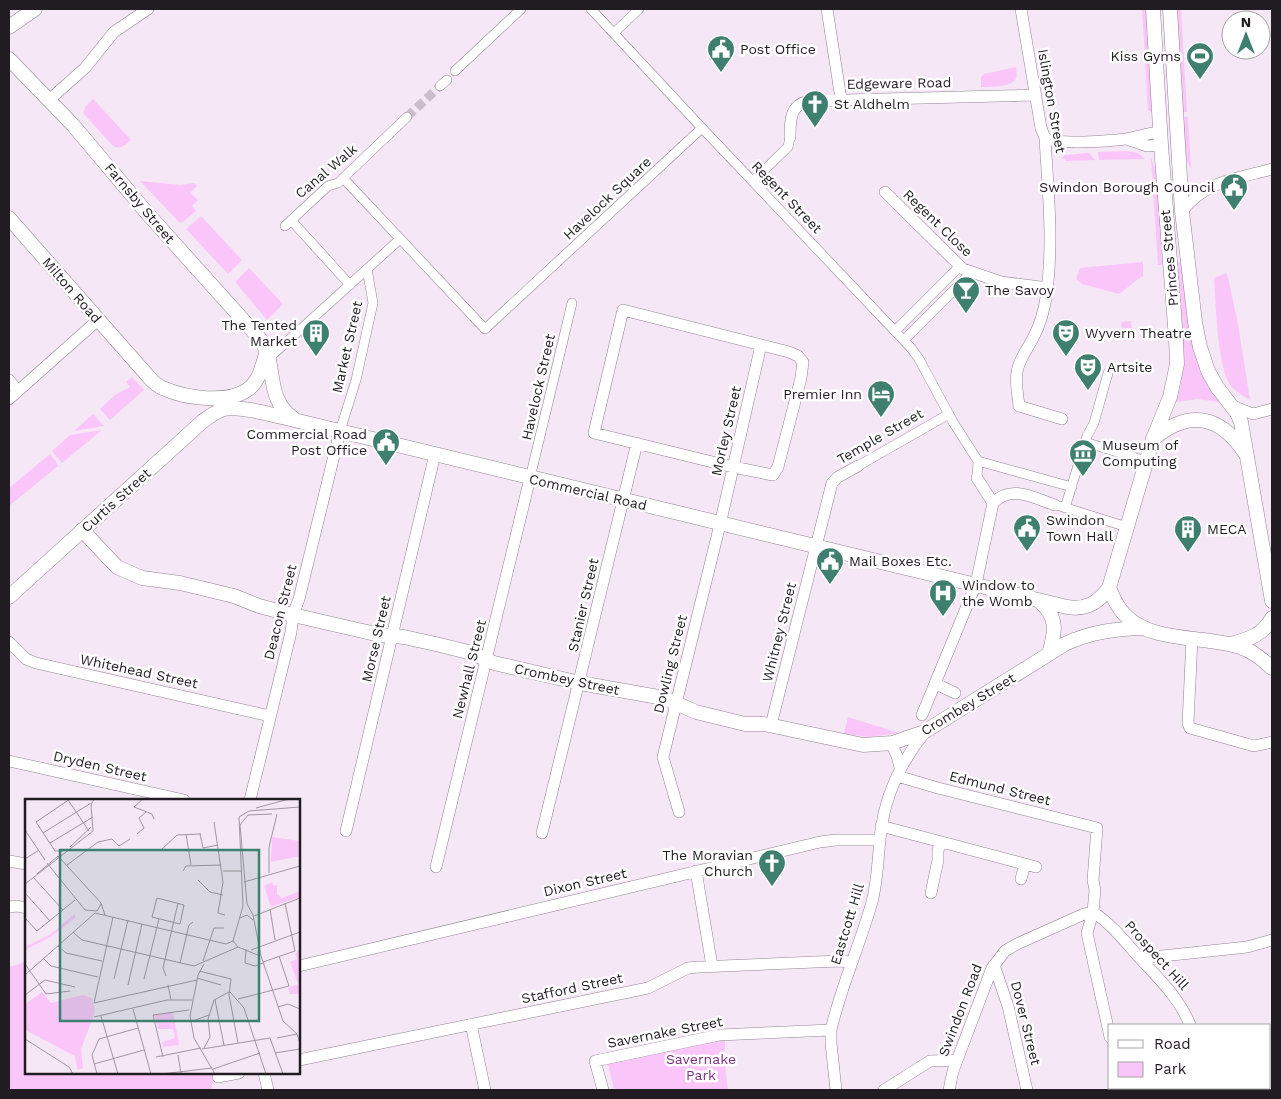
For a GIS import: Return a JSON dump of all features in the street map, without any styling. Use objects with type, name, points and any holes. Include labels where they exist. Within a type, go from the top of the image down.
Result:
[{"type":"street","points":[[9,14],[27,9]]},
{"type":"street","points":[[9,27],[35,9]]},
{"type":"street","points":[[49,100],[84,68],[114,32],[148,9]]},
{"type":"street","points":[[455,71],[521,9]]},
{"type":"street","name":"Regent Street","points":[[591,9],[904,340],[919,359],[949,414],[978,461]]},
{"type":"street","points":[[614,33],[639,9]]},
{"type":"street","points":[[827,9],[841,99]]},
{"type":"street","name":"Islington Street","points":[[1021,9],[1041,128],[1046,138],[1051,210],[1048,288],[1039,327],[1017,372],[1019,406],[1062,419]]},
{"type":"street","name":"Princes Street","points":[[1109,588],[1153,439],[1170,397],[1177,364],[1160,138],[1153,9]]},
{"type":"street","name":"Princes Street","points":[[1170,9],[1182,211],[1195,322],[1202,355],[1208,372],[1214,384],[1233,406],[1243,430],[1272,600]]},
{"type":"street","name":"Farnsby Street","points":[[9,60],[83,136],[147,213],[255,332],[268,354],[276,397],[284,411],[294,420]]},
{"type":"street","name":"Edgeware Road","points":[[752,181],[789,145],[791,116],[798,104],[808,101],[841,99],[1036,95]]},
{"type":"street","name":"Canal Walk","points":[[348,287],[288,223],[328,186],[338,183],[407,118]]},
{"type":"street","name":"Havelock Square","points":[[400,239],[485,329],[702,128]]},
{"type":"street","points":[[1046,138],[1051,141],[1062,142],[1127,139],[1147,146],[1160,138],[1177,137]]},
{"type":"street","points":[[1182,211],[1193,198],[1211,186],[1272,169]]},
{"type":"street","points":[[342,178],[400,239]]},
{"type":"street","name":"Regent Close","points":[[885,192],[960,266],[972,272],[1013,284],[1048,288]]},
{"type":"street","name":"Milton Road","points":[[9,218],[159,387],[196,397]]},
{"type":"street","name":"Market Street","points":[[268,354],[348,287],[400,239]]},
{"type":"street","points":[[895,331],[960,266]]},
{"type":"street","name":"Market Street","points":[[340,431],[356,380],[373,303],[367,269]]},
{"type":"street","name":"Regent Close","points":[[904,340],[972,272]]},
{"type":"street","name":"Havelock Street","points":[[530,478],[572,303]]},
{"type":"street","points":[[622,310],[789,352],[798,356],[803,362],[801,378],[776,472],[773,475],[769,476],[637,443],[594,433],[622,310]]},
{"type":"street","points":[[9,399],[98,320]]},
{"type":"street","name":"Morley Street","points":[[720,523],[761,345]]},
{"type":"street","points":[[196,397],[225,398],[237,396],[248,390],[258,378],[268,354]]},
{"type":"street","points":[[1060,507],[1072,487],[1108,373]]},
{"type":"street","points":[[9,380],[18,390]]},
{"type":"street","points":[[196,397],[204,409],[203,421]]},
{"type":"street","points":[[1233,406],[1253,414],[1259,414],[1272,409]]},
{"type":"street","name":"Commercial Road","points":[[203,421],[219,411],[231,408],[294,420],[1067,607],[1082,608],[1095,603],[1109,588]]},
{"type":"street","name":"Temple Street","points":[[816,546],[832,483],[838,477],[949,414]]},
{"type":"street","points":[[1243,430],[1259,414]]},
{"type":"street","points":[[1153,439],[1177,423],[1191,419],[1204,420],[1220,426],[1228,432],[1247,455]]},
{"type":"street","name":"Curtis Street","points":[[9,597],[203,421]]},
{"type":"street","name":"Deacon Street","points":[[250,799],[291,632],[293,615],[299,599],[340,431]]},
{"type":"street","points":[[1085,442],[1146,461]]},
{"type":"street","name":"Stanier Street","points":[[542,833],[637,443]]},
{"type":"street","name":"Morse Street","points":[[346,831],[435,454]]},
{"type":"street","points":[[993,503],[977,478],[978,461],[1072,487]]},
{"type":"street","name":"Newhall Street","points":[[436,868],[530,478]]},
{"type":"street","points":[[922,715],[976,584],[993,503],[1003,495],[1014,492],[1127,526]]},
{"type":"street","name":"Dowling Street","points":[[679,812],[663,757],[720,523]]},
{"type":"street","name":"Crombey Street","points":[[82,530],[117,567],[132,575],[149,580],[180,583],[234,596],[259,606],[293,615],[380,635],[404,637],[448,647],[472,653],[487,660],[580,683],[648,695],[676,703],[696,712],[737,722],[771,725],[856,744],[890,743],[910,738],[927,730],[1072,641],[1090,634],[1118,629],[1142,628]]},
{"type":"street","name":"Whitney Street","points":[[771,725],[816,546]]},
{"type":"street","points":[[1109,588],[1124,614],[1142,628],[1192,639],[1230,644],[1250,651],[1272,668]]},
{"type":"street","points":[[1039,601],[1049,610],[1053,620],[1054,635],[1049,654]]},
{"type":"street","points":[[1230,644],[1251,639],[1266,628],[1272,618]]},
{"type":"street","points":[[1192,639],[1189,726],[1192,730],[1256,746],[1272,742]]},
{"type":"street","name":"Whitehead Street","points":[[9,642],[26,660],[36,663],[270,716]]},
{"type":"street","points":[[936,684],[955,693]]},
{"type":"street","name":"Eastcott Hill","points":[[836,1090],[831,1030],[876,885],[881,826],[885,807],[898,771],[927,730]]},
{"type":"street","points":[[890,743],[897,756],[898,771]]},
{"type":"street","name":"Dryden Street","points":[[9,761],[180,799]]},
{"type":"street","name":"Edmund Street","points":[[898,771],[938,788],[1097,828],[1093,880],[1095,890],[1093,912]]},
{"type":"street","points":[[881,826],[1030,866],[1021,879]]},
{"type":"street","name":"Dixon Street","points":[[300,966],[827,840],[880,840]]},
{"type":"street","points":[[931,893],[940,842]]},
{"type":"street","points":[[9,861],[25,864]]},
{"type":"street","points":[[696,871],[712,966]]},
{"type":"street","points":[[9,907],[25,908]]},
{"type":"street","points":[[1093,912],[1087,933],[1108,1028]]},
{"type":"street","name":"Prospect Hill","points":[[1093,912],[1100,916],[1124,940],[1175,996],[1190,1024]]},
{"type":"street","name":"Swindon Road","points":[[949,1090],[957,1060],[994,965],[1005,951],[1016,944],[1084,914],[1093,912]]},
{"type":"street","points":[[1142,960],[1153,956],[1247,947],[1272,940]]},
{"type":"street","name":"Stafford Street","points":[[300,1060],[648,988],[688,968],[852,962]]},
{"type":"street","name":"Dover Street","points":[[994,965],[1008,1004],[1026,1090]]},
{"type":"street","points":[[471,1024],[486,1090]]},
{"type":"street","name":"Savernake Street","points":[[603,1090],[595,1061],[719,1035],[831,1030]]},
{"type":"street","points":[[884,1090],[930,1061],[957,1060]]},
{"type":"street","points":[[218,1077],[234,1074]]},
{"type":"street","points":[[264,1074],[268,1090]]},
{"type":"green space","points":[[1142,9],[1147,9],[1153,113],[1148,110]]},
{"type":"green space","points":[[1176,9],[1181,9],[1187,112],[1182,112]]},
{"type":"green space","points":[[1016,67],[1016,77],[1013,82],[999,86],[981,87],[981,77],[984,74]]},
{"type":"green space","points":[[93,99],[131,140],[120,147],[112,145],[83,113],[86,106]]},
{"type":"green space","points":[[1182,117],[1188,117],[1191,170],[1185,155]]},
{"type":"green space","points":[[1127,151],[1138,153],[1145,159],[1099,160],[1098,152]]},
{"type":"green space","points":[[1089,153],[1095,160],[1065,161],[1065,159],[1061,158],[1065,155]]},
{"type":"green space","points":[[1151,158],[1158,192],[1162,265],[1158,265]]},
{"type":"green space","points":[[140,181],[181,185],[194,183],[197,186],[190,193],[198,200],[192,206],[196,211],[180,223]]},
{"type":"green space","points":[[201,216],[242,260],[228,274],[186,229]]},
{"type":"green space","points":[[1143,262],[1143,277],[1119,294],[1082,284],[1076,279],[1080,268]]},
{"type":"green space","points":[[1182,262],[1199,363],[1202,373],[1220,400],[1219,402],[1197,399],[1176,402],[1181,385],[1183,356],[1176,263]]},
{"type":"green space","points":[[249,268],[283,304],[267,320],[236,283]]},
{"type":"green space","points":[[1227,273],[1238,324],[1250,400],[1231,386],[1225,374],[1222,361],[1214,278]]},
{"type":"green space","points":[[1131,321],[1133,340],[1124,341],[1121,322]]},
{"type":"green space","points":[[132,377],[144,390],[110,420],[100,409],[115,395],[130,387],[126,382]]},
{"type":"green space","points":[[93,414],[104,426],[74,431]]},
{"type":"green space","points":[[102,430],[62,463],[52,451],[70,435]]},
{"type":"green space","points":[[50,454],[58,466],[9,506],[9,488]]},
{"type":"green space","points":[[848,717],[899,733],[869,737],[844,734]]},
{"type":"green space","points":[[25,962],[25,1074],[215,1074],[211,1090],[9,1090],[9,967]]},
{"type":"green space","name":"Savernake Park","points":[[725,1039],[725,1066],[728,1090],[614,1090],[608,1064]]},
{"type":"tunnel","points":[[407,117],[440,86]]},
{"type":"place","name":"Post Office","points":[[721,73]]},
{"type":"place","name":"Kiss Gyms","points":[[1200,80]]},
{"type":"place","name":"St Aldhelm","points":[[815,128]]},
{"type":"place","name":"Swindon Borough Council","points":[[1234,211]]},
{"type":"place","name":"The Savoy","points":[[966,314]]},
{"type":"place","name":"The Tented Market","points":[[316,357]]},
{"type":"place","name":"Wyvern Theatre","points":[[1066,357]]},
{"type":"place","name":"Artsite","points":[[1088,391]]},
{"type":"place","name":"Premier Inn","points":[[881,418]]},
{"type":"place","name":"Commercial Road Post Office","points":[[386,466]]},
{"type":"place","name":"Museum of Computing","points":[[1083,477]]},
{"type":"place","name":"Swindon Town Hall","points":[[1027,552]]},
{"type":"place","name":"MECA","points":[[1188,553]]},
{"type":"place","name":"Mail Boxes Etc.","points":[[830,585]]},
{"type":"place","name":"Window to the Womb","points":[[943,617]]},
{"type":"place","name":"The Moravian Church","points":[[772,887]]}]
